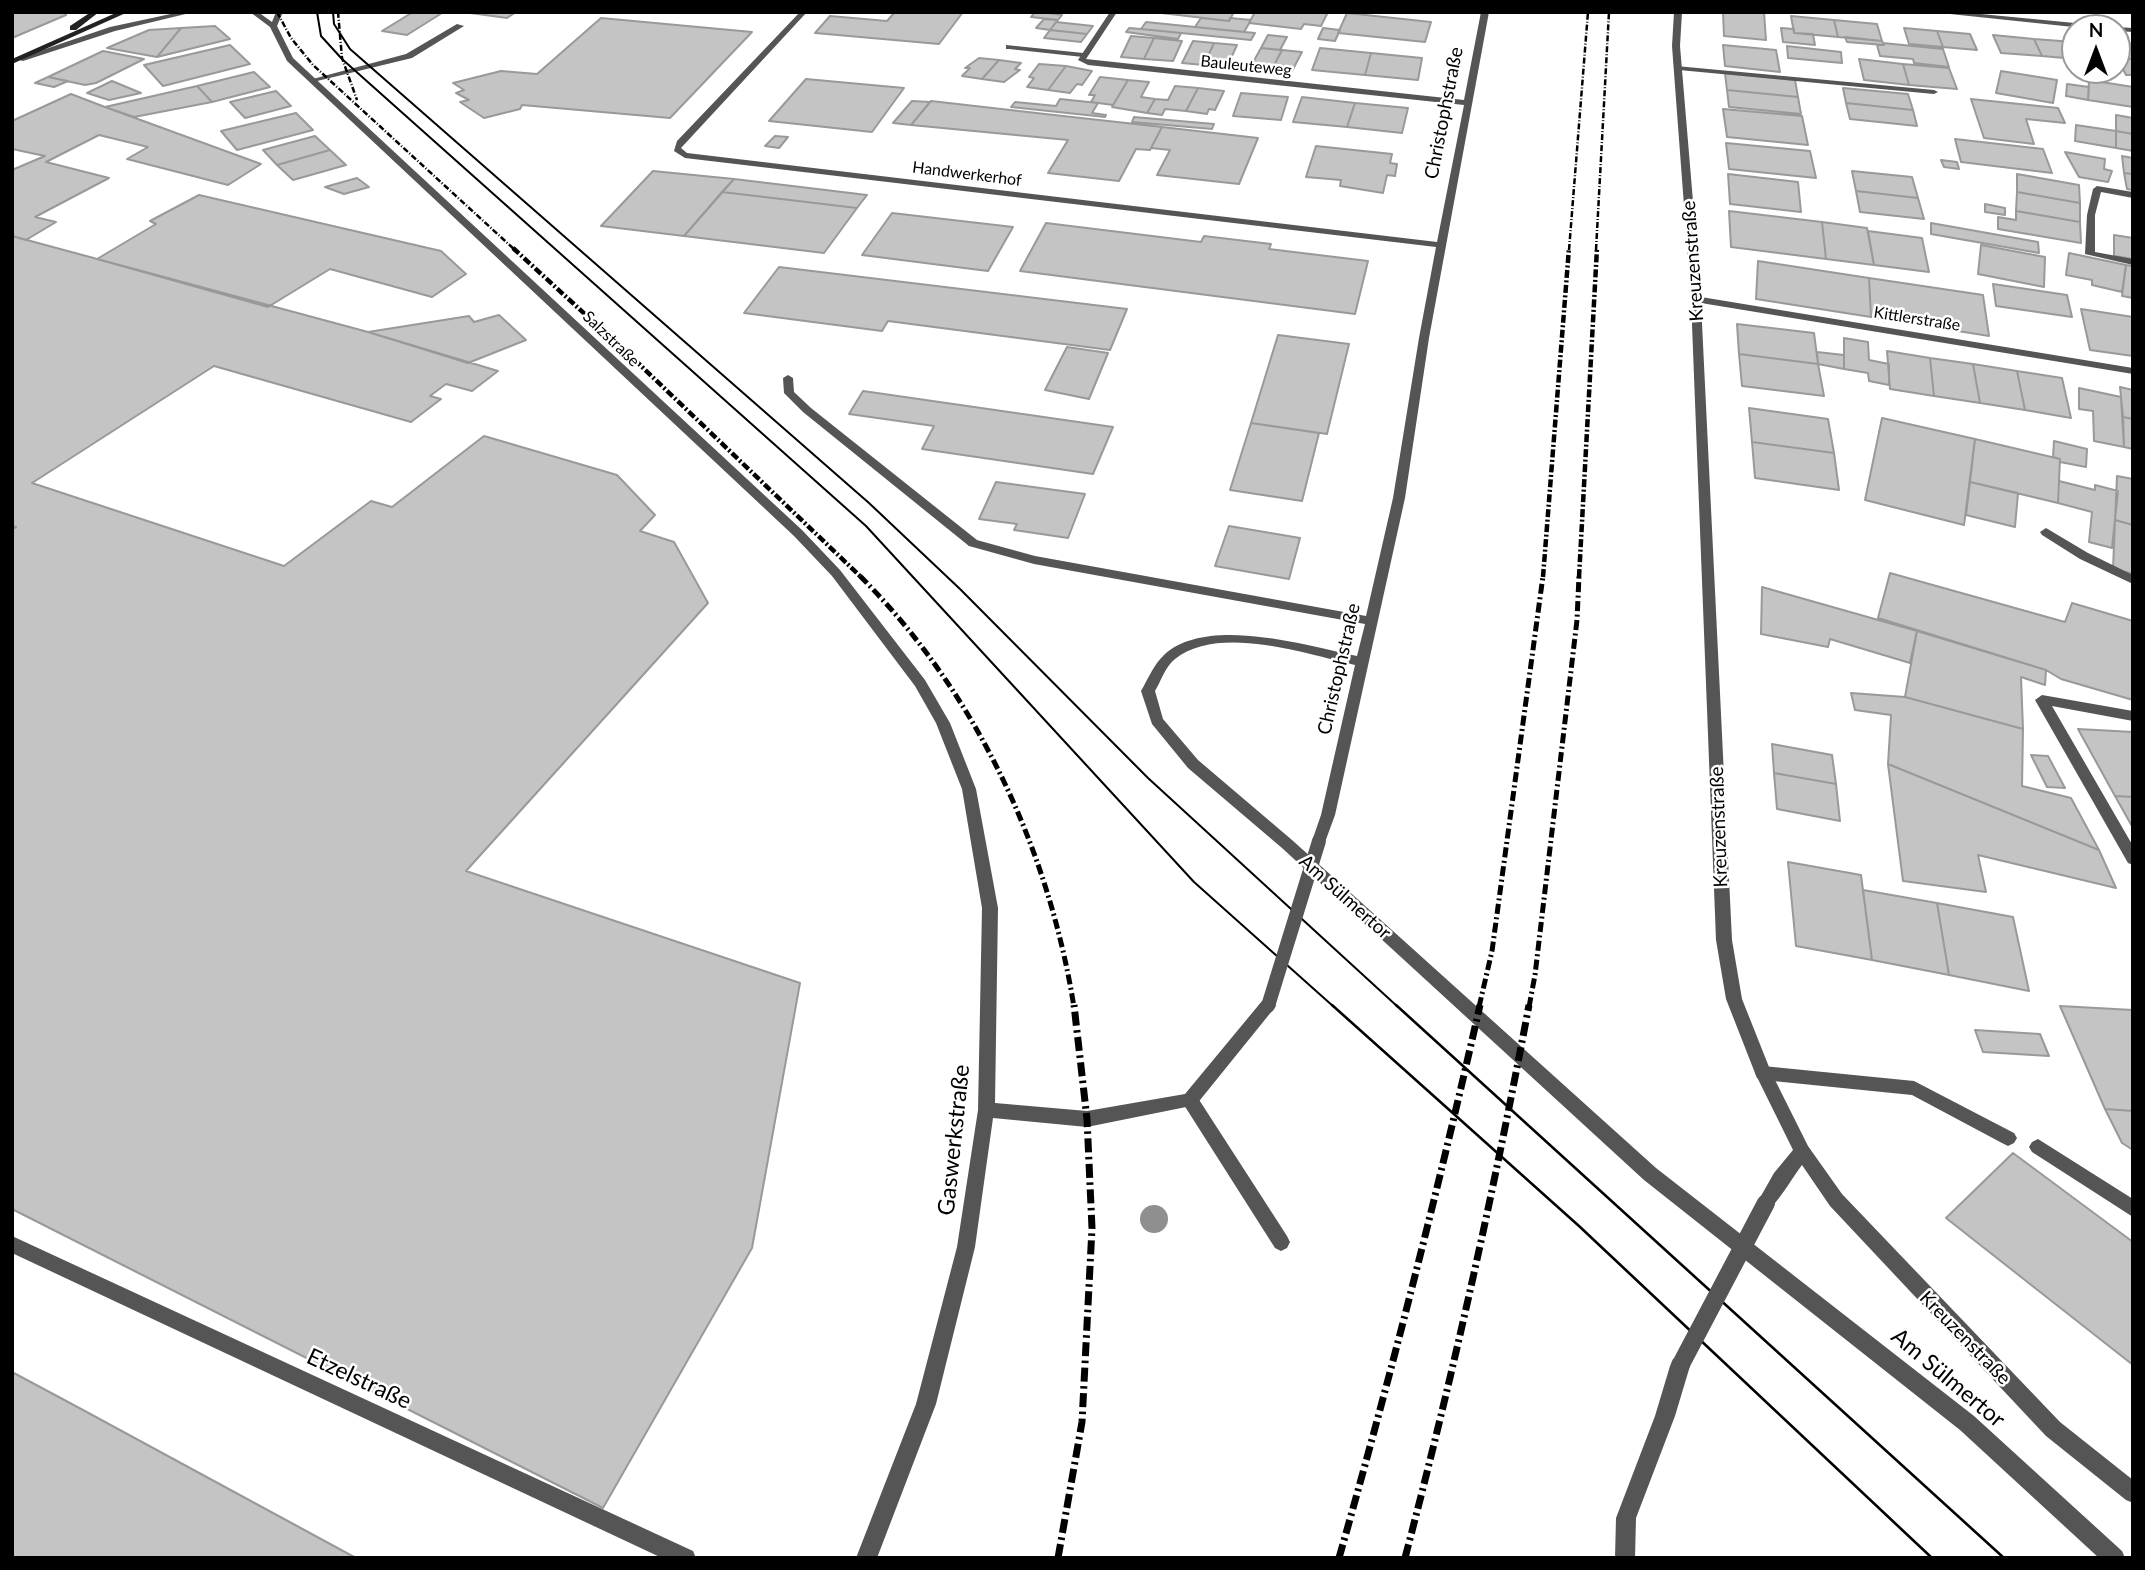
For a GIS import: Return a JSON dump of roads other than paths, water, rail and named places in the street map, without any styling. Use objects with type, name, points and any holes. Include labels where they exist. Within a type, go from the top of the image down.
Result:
[{"type":"main road","points":[[16,61],[96,12]]},
{"type":"main road","points":[[16,61],[125,12]]},
{"type":"street","points":[[16,61],[135,23],[191,12]]},
{"type":"street","points":[[246,12],[253,13]]},
{"type":"street","points":[[273,26],[280,12]]},
{"type":"street","name":"Handwerkerhof","points":[[804,12],[680,142],[677,149],[685,155],[1441,245]]},
{"type":"street","points":[[1009,47],[1083,55],[1114,12]]},
{"type":"street","name":"Christophstraße","points":[[1190,1100],[1268,1006],[1328,815],[1399,498],[1466,103],[1485,12]]},
{"type":"street","name":"Kreuzenstraße","points":[[1678,12],[1678,68],[1696,299],[1724,940],[1734,999],[1763,1073],[1802,1152],[1836,1200],[2053,1429],[2133,1493]]},
{"type":"street","points":[[1934,12],[2061,24]]},
{"type":"street","name":"Salzstraße","points":[[253,13],[273,26],[290,59],[622,372],[798,533],[836,573],[920,682]]},
{"type":"street","points":[[313,80],[409,56],[460,26]]},
{"type":"street","name":"Bauleuteweg","points":[[1083,55],[1082,60],[1088,63],[1466,103]]},
{"type":"street","points":[[1678,68],[1934,92]]},
{"type":"street","points":[[2133,195],[2097,189],[2091,215],[2090,254],[2133,262]]},
{"type":"street","name":"Kittlerstraße","points":[[1696,299],[2133,371]]},
{"type":"street","points":[[788,378],[789,393],[807,410],[973,543],[1034,559],[1372,621]]},
{"type":"street","points":[[2046,532],[2084,556],[2133,580]]},
{"type":"street","name":"Am Sülmertor","points":[[1363,662],[1237,638],[1201,641],[1171,655],[1148,691],[1157,721],[1193,764],[1286,844],[1650,1174],[1967,1423],[2115,1558]]},
{"type":"street","name":"Gaswerkstraße","points":[[866,1558],[926,1404],[966,1247],[986,1110],[990,908],[969,789],[943,723],[920,682]]},
{"type":"street","points":[[2133,716],[2042,700],[2133,859]]},
{"type":"street","points":[[1763,1073],[1914,1088],[2008,1138]]},
{"type":"street","points":[[986,1110],[1087,1119],[1190,1100],[1281,1242]]},
{"type":"street","points":[[2038,1147],[2133,1209]]},
{"type":"street","points":[[1625,1558],[1626,1518],[1665,1416],[1680,1366],[1766,1203],[1802,1152]]},
{"type":"street","name":"Etzelstraße","points":[[12,1244],[685,1558]]},
{"type":"tram line","points":[[317,12],[321,36],[342,59],[866,526],[1194,882],[1334,1007]]},
{"type":"tram line","points":[[333,12],[334,24],[350,49],[869,503],[960,589],[1148,778],[1398,1007]]},
{"type":"tram line","points":[[1332,1005],[1579,1226],[1932,1558]]},
{"type":"tram line","points":[[1396,1005],[2004,1558]]},
{"type":"railway","points":[[277,12],[291,38],[313,65],[515,250]]},
{"type":"railway","points":[[338,12],[342,58],[357,100]]},
{"type":"railway","points":[[1569,250],[1588,12]]},
{"type":"railway","points":[[1596,250],[1609,12]]},
{"type":"railway","points":[[513,248],[638,363],[860,576]]},
{"type":"railway","points":[[1543,577],[1569,248]]},
{"type":"railway","points":[[1579,577],[1597,248]]},
{"type":"railway","points":[[860,576],[901,621],[938,669],[971,720],[1000,774],[1025,830],[1046,888],[1074,1007]]},
{"type":"railway","points":[[1479,1007],[1492,951],[1543,576]]},
{"type":"railway","points":[[1529,1007],[1577,620],[1579,576]]},
{"type":"railway","points":[[1058,1558],[1082,1422],[1092,1228],[1087,1119],[1074,1005]]},
{"type":"railway","points":[[1339,1558],[1413,1283],[1480,1005]]},
{"type":"railway","points":[[1405,1558],[1472,1283],[1529,1005]]}]
